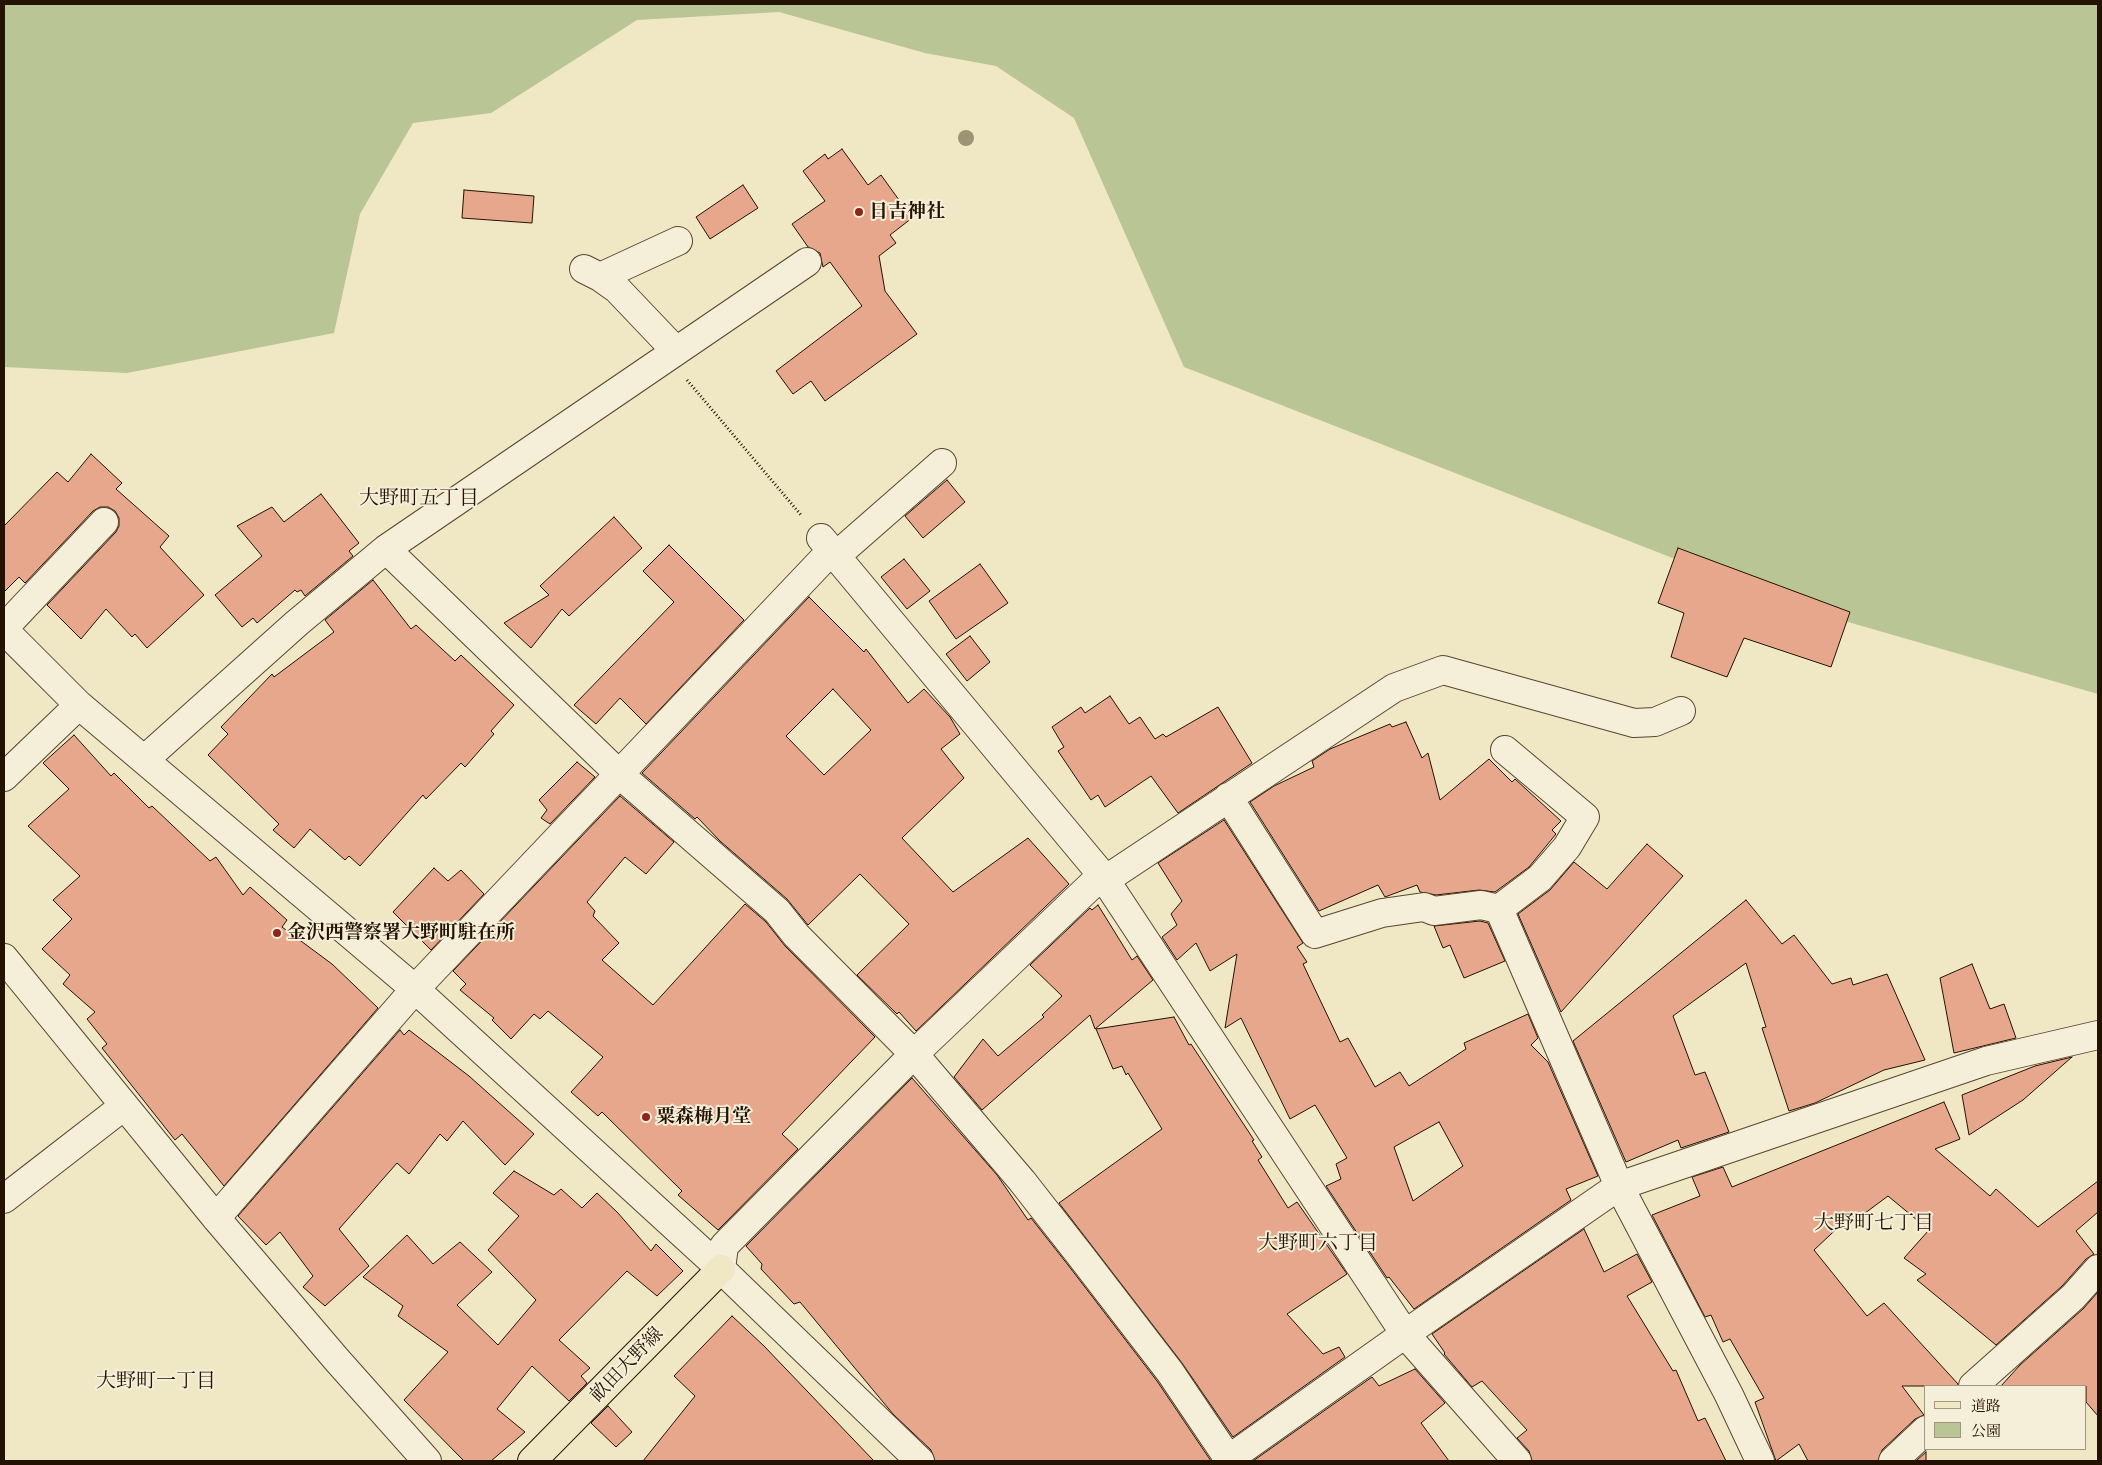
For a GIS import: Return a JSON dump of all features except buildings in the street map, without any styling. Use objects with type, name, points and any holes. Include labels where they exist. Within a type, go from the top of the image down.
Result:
[{"type":"main road","name":"畝田大野線","points":[[532,1461],[721,1269]]},
{"type":"street","points":[[674,359],[617,289],[592,273],[678,241]]},
{"type":"street","points":[[144,760],[297,623],[386,548],[674,359],[807,262]]},
{"type":"street","points":[[216,1218],[415,989],[830,548],[942,463]]},
{"type":"street","points":[[104,522],[4,629],[79,705],[415,989],[721,1269],[920,1461]]},
{"type":"street","points":[[386,548],[619,774],[777,911],[796,935],[914,1054],[1022,1180],[1080,1255],[1170,1372],[1228,1461],[1404,1334],[1619,1186],[1986,1060],[2098,1035]]},
{"type":"street","points":[[830,548],[1104,877],[1404,1334],[1518,1461]]},
{"type":"street","points":[[721,1269],[724,1246],[914,1054],[1104,877],[1394,688],[1444,670],[1634,723],[1655,722],[1681,711]]},
{"type":"street","points":[[4,777],[79,705]]},
{"type":"street","points":[[1228,797],[1315,934],[1382,913],[1424,907],[1434,911],[1481,905],[1498,909],[1540,878],[1567,847],[1585,817],[1505,750]]},
{"type":"street","points":[[1498,909],[1619,1186],[1729,1395],[1760,1461]]},
{"type":"street","points":[[4,936],[9,943],[4,948]]},
{"type":"street","points":[[4,958],[216,1218],[337,1360],[427,1461]]},
{"type":"street","points":[[4,1200],[124,1106]]},
{"type":"street","points":[[1974,1385],[2073,1297],[2098,1269]]},
{"type":"street","points":[[1893,1461],[1924,1432]]},
{"type":"path","points":[[674,359],[830,548]]},
{"type":"green space","points":[[4,4],[2098,4],[2098,694],[1803,609],[1184,367],[1074,118],[996,66],[925,53],[779,12],[637,20],[491,113],[413,123],[360,214],[334,333],[127,373],[4,367]]},
{"type":"place","name":"日吉神社","points":[[859,212]]},
{"type":"place","name":"金沢西警察署大野町駐在所","points":[[277,933]]},
{"type":"place","name":"粟森梅月堂","points":[[646,1117]]},
{"type":"district","name":"大野町五丁目","points":[[419,499]]},
{"type":"district","name":"大野町七丁目","points":[[1874,1224]]},
{"type":"district","name":"大野町六丁目","points":[[1318,1244]]},
{"type":"district","name":"大野町一丁目","points":[[156,1382]]}]
